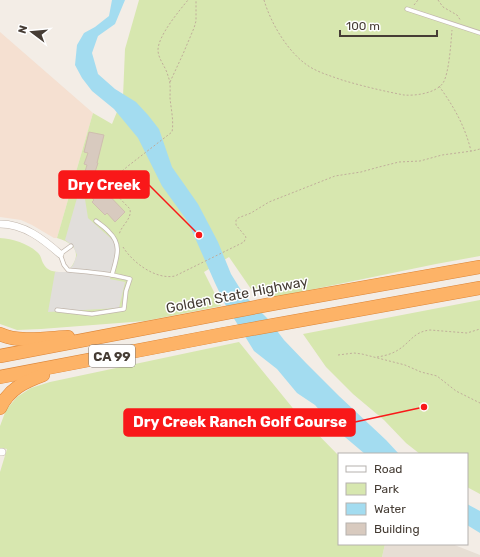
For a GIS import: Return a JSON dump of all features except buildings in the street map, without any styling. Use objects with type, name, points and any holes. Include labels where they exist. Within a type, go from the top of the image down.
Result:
[{"type":"highway","name":"Golden State Highway","points":[[0,356],[277,303],[480,267]]},
{"type":"highway","name":"CA 99","points":[[0,377],[224,334],[480,288]]},
{"type":"highway","points":[[0,334],[23,339],[118,334]]},
{"type":"highway","points":[[0,408],[8,395],[26,382],[70,364]]},
{"type":"street","points":[[0,224],[14,226],[32,232],[60,254]]},
{"type":"lane","points":[[409,10],[480,33]]},
{"type":"lane","points":[[96,221],[110,232],[117,244],[118,254],[112,275]]},
{"type":"lane","points":[[57,310],[92,314],[124,309],[126,291],[130,279],[112,275],[68,270],[64,265],[60,254],[71,246]]},
{"type":"path","points":[[106,184],[170,134],[172,130],[173,122],[170,84],[167,73],[158,54],[158,48],[160,40],[170,23],[188,0]]},
{"type":"path","points":[[170,84],[171,78],[179,65],[194,28],[196,0]]},
{"type":"path","points":[[264,0],[271,18],[286,43],[305,64],[330,76],[404,95],[419,94],[430,91],[444,81],[453,24]]},
{"type":"path","points":[[409,10],[418,0]]},
{"type":"path","points":[[438,0],[445,9],[457,15],[463,25],[468,29]]},
{"type":"path","points":[[439,86],[460,119],[471,152]]},
{"type":"path","points":[[121,246],[130,256],[154,273],[171,277],[179,275],[244,242],[246,239],[245,235],[236,225],[236,220],[269,202],[335,176],[361,172],[379,166],[399,162],[420,161],[447,154],[471,152],[480,149]]},
{"type":"path","points":[[103,181],[130,209],[131,212],[128,220],[120,232],[119,238]]},
{"type":"path","points":[[377,357],[398,350],[420,332],[430,330],[467,333],[480,329]]},
{"type":"path","points":[[338,355],[358,353],[405,364],[421,372],[437,376],[456,391],[480,403]]},
{"type":"shaded area","points":[[0,32],[93,113],[57,238],[54,238],[21,220],[0,217]]},
{"type":"shaded area","points":[[77,198],[85,199],[88,218],[115,242],[117,253],[110,279],[125,282],[119,308],[48,312],[55,272],[67,272],[73,265],[77,255],[73,246],[65,240]]},
{"type":"shaded area","points":[[385,545],[455,545],[480,555],[480,557],[382,557]]},
{"type":"green space","points":[[139,0],[480,0],[480,256],[271,298],[251,289],[229,257],[204,272],[221,306],[145,321],[17,330],[0,324],[0,238],[15,240],[29,246],[39,254],[47,269],[53,271],[67,272],[75,261],[76,251],[73,247],[57,238],[93,113],[112,124],[123,97],[125,49]]},
{"type":"green space","points":[[480,300],[480,494],[468,488],[468,453],[419,453],[406,443],[384,420],[353,394],[326,367],[303,334]]},
{"type":"green space","points":[[239,342],[296,412],[338,455],[338,545],[385,545],[382,557],[0,557],[0,472],[7,449],[0,448],[0,426],[6,410],[17,397],[31,388],[50,382]]},
{"type":"water","points":[[112,0],[125,0],[115,24],[98,36],[92,53],[98,74],[115,89],[136,102],[159,129],[172,167],[198,204],[218,242],[231,274],[244,295],[268,319],[284,340],[306,363],[398,453],[364,453],[339,432],[315,405],[297,393],[277,369],[254,351],[225,304],[188,222],[162,186],[138,138],[114,109],[92,91],[82,78],[75,65],[77,45],[84,33],[95,27],[109,16]]},
{"type":"water","points":[[468,505],[480,511],[480,533],[468,526]]},
{"type":"place","name":"Dry Creek","points":[[199,235]]},
{"type":"place","name":"Dry Creek Ranch Golf Course","points":[[424,407]]}]
